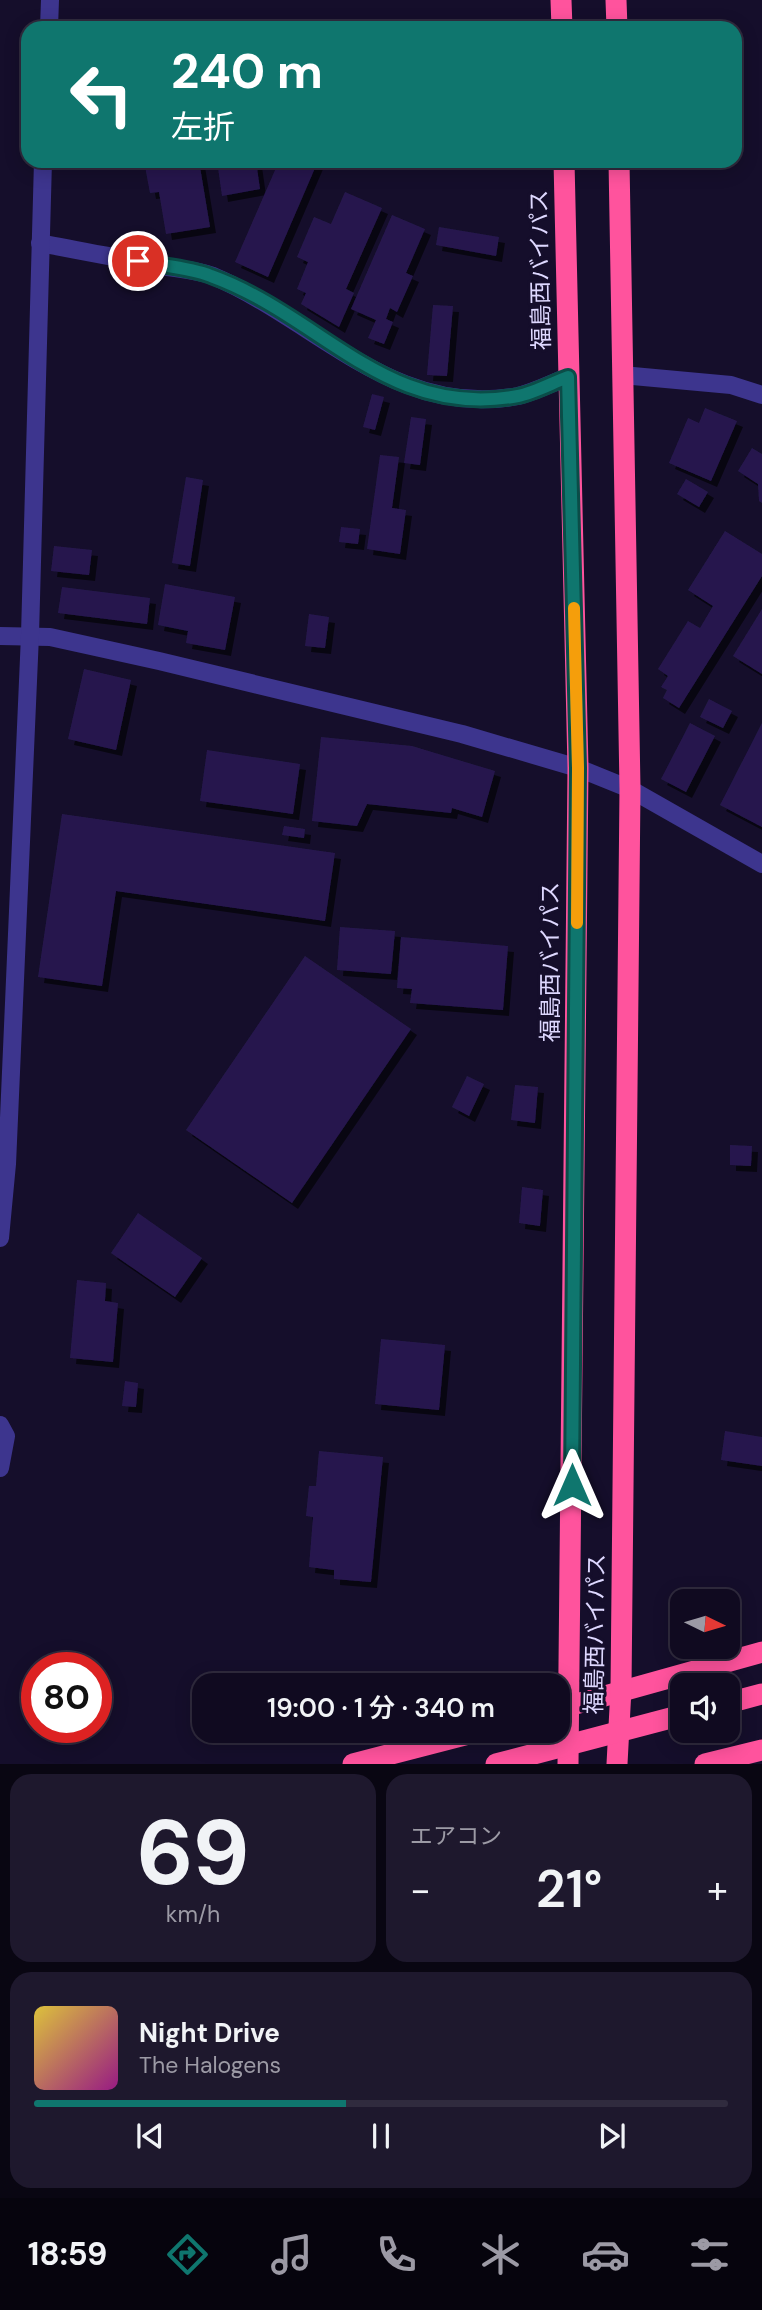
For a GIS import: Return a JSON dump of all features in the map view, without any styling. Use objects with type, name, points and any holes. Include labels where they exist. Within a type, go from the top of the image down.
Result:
[{"type":"highway","points":[[561,0],[562,21]]},
{"type":"highway","points":[[616,0],[617,21]]},
{"type":"highway","name":"福島西バイパス","points":[[564,168],[578,768],[565,1673]]},
{"type":"highway","name":"福島西バイパス","points":[[617,1764],[621,1689],[630,789],[619,168]]},
{"type":"highway","points":[[570,1705],[762,1652]]},
{"type":"highway","points":[[740,1700],[762,1694]]},
{"type":"highway","points":[[496,1764],[670,1718]]},
{"type":"highway","points":[[352,1764],[433,1743]]},
{"type":"highway","name":"福島西バイパス","points":[[567,1743],[568,1764]]},
{"type":"highway","points":[[705,1764],[762,1750]]},
{"type":"street","points":[[49,21],[50,0]]},
{"type":"street","points":[[0,1238],[7,1164],[30,635],[43,168]]},
{"type":"street","points":[[40,243],[211,275],[292,317],[374,371],[416,391],[466,400],[519,396],[568,377]]},
{"type":"street","points":[[622,375],[731,385],[762,395]]},
{"type":"street","points":[[0,636],[30,635],[159,661],[462,734],[578,768],[630,789],[762,864]]},
{"type":"street","points":[[0,1425],[6,1436],[0,1468]]},
{"type":"building","points":[[145,168],[200,168],[210,227],[166,234],[159,192],[150,193]]},
{"type":"building","points":[[218,168],[257,168],[260,189],[222,196]]},
{"type":"building","points":[[276,168],[315,168],[268,277],[235,262]]},
{"type":"building","points":[[345,192],[382,208],[346,289],[354,293],[339,327],[301,304],[306,293],[297,289],[308,262],[297,257],[314,217],[331,224]]},
{"type":"building","points":[[392,215],[425,229],[406,273],[413,276],[397,312],[390,308],[386,319],[393,322],[384,344],[368,338],[376,320],[351,309]]},
{"type":"building","points":[[439,227],[499,237],[496,256],[436,245]]},
{"type":"building","points":[[433,305],[453,306],[447,376],[427,375]]},
{"type":"building","points":[[372,394],[384,397],[375,430],[363,427]]},
{"type":"building","points":[[705,408],[737,421],[711,481],[669,463],[688,418],[699,423]]},
{"type":"building","points":[[411,417],[426,419],[420,465],[404,463]]},
{"type":"building","points":[[752,448],[762,454],[762,503],[759,501],[758,484],[738,471]]},
{"type":"building","points":[[380,455],[399,457],[392,508],[406,510],[400,554],[367,549]]},
{"type":"building","points":[[186,477],[203,480],[190,566],[172,563]]},
{"type":"building","points":[[686,479],[708,492],[699,507],[677,494]]},
{"type":"building","points":[[341,527],[360,529],[358,544],[339,542]]},
{"type":"building","points":[[725,531],[762,554],[762,576],[679,708],[663,698],[667,690],[661,687],[668,676],[658,669],[688,621],[700,628],[713,606],[688,590]]},
{"type":"building","points":[[54,546],[92,550],[89,575],[51,571]]},
{"type":"building","points":[[165,584],[235,597],[225,650],[186,643],[188,631],[158,625]]},
{"type":"building","points":[[62,587],[150,598],[147,624],[58,613]]},
{"type":"building","points":[[762,609],[762,674],[733,656]]},
{"type":"building","points":[[309,614],[329,617],[325,648],[305,646]]},
{"type":"building","points":[[84,669],[131,680],[116,750],[68,739]]},
{"type":"building","points":[[709,699],[732,711],[723,728],[700,717]]},
{"type":"building","points":[[690,723],[715,736],[686,792],[661,779]]},
{"type":"building","points":[[762,723],[762,827],[720,805]]},
{"type":"building","points":[[321,737],[412,746],[495,771],[482,817],[452,808],[451,813],[367,804],[357,826],[312,821]]},
{"type":"building","points":[[207,750],[300,764],[293,814],[200,801]]},
{"type":"building","points":[[62,814],[335,853],[325,921],[116,891],[102,986],[38,977]]},
{"type":"building","points":[[284,826],[305,829],[304,838],[282,835]]},
{"type":"building","points":[[340,927],[395,931],[391,974],[337,970]]},
{"type":"building","points":[[401,937],[508,946],[503,1010],[410,1003],[412,989],[397,988]]},
{"type":"building","points":[[305,956],[411,1029],[292,1203],[186,1130]]},
{"type":"building","points":[[467,1076],[484,1084],[469,1116],[452,1107]]},
{"type":"building","points":[[515,1085],[538,1087],[535,1123],[511,1120]]},
{"type":"building","points":[[730,1145],[752,1146],[751,1166],[730,1165]]},
{"type":"building","points":[[522,1187],[543,1190],[540,1226],[519,1223]]},
{"type":"building","points":[[138,1213],[202,1258],[175,1297],[111,1253]]},
{"type":"building","points":[[77,1280],[106,1283],[105,1301],[118,1303],[113,1362],[70,1358]]},
{"type":"building","points":[[381,1339],[445,1345],[439,1410],[375,1404]]},
{"type":"building","points":[[125,1381],[138,1383],[136,1407],[122,1406]]},
{"type":"building","points":[[725,1431],[762,1437],[762,1466],[721,1460]]},
{"type":"building","points":[[319,1451],[383,1457],[371,1582],[334,1579],[334,1570],[309,1567],[313,1517],[306,1516],[309,1486],[316,1486]]},
{"type":"slow traffic","points":[[574,608],[578,768],[577,923]]},
{"type":"route","points":[[138,261],[211,275],[292,317],[374,371],[416,391],[466,400],[519,396],[568,377],[578,768],[572,1485]]}]
